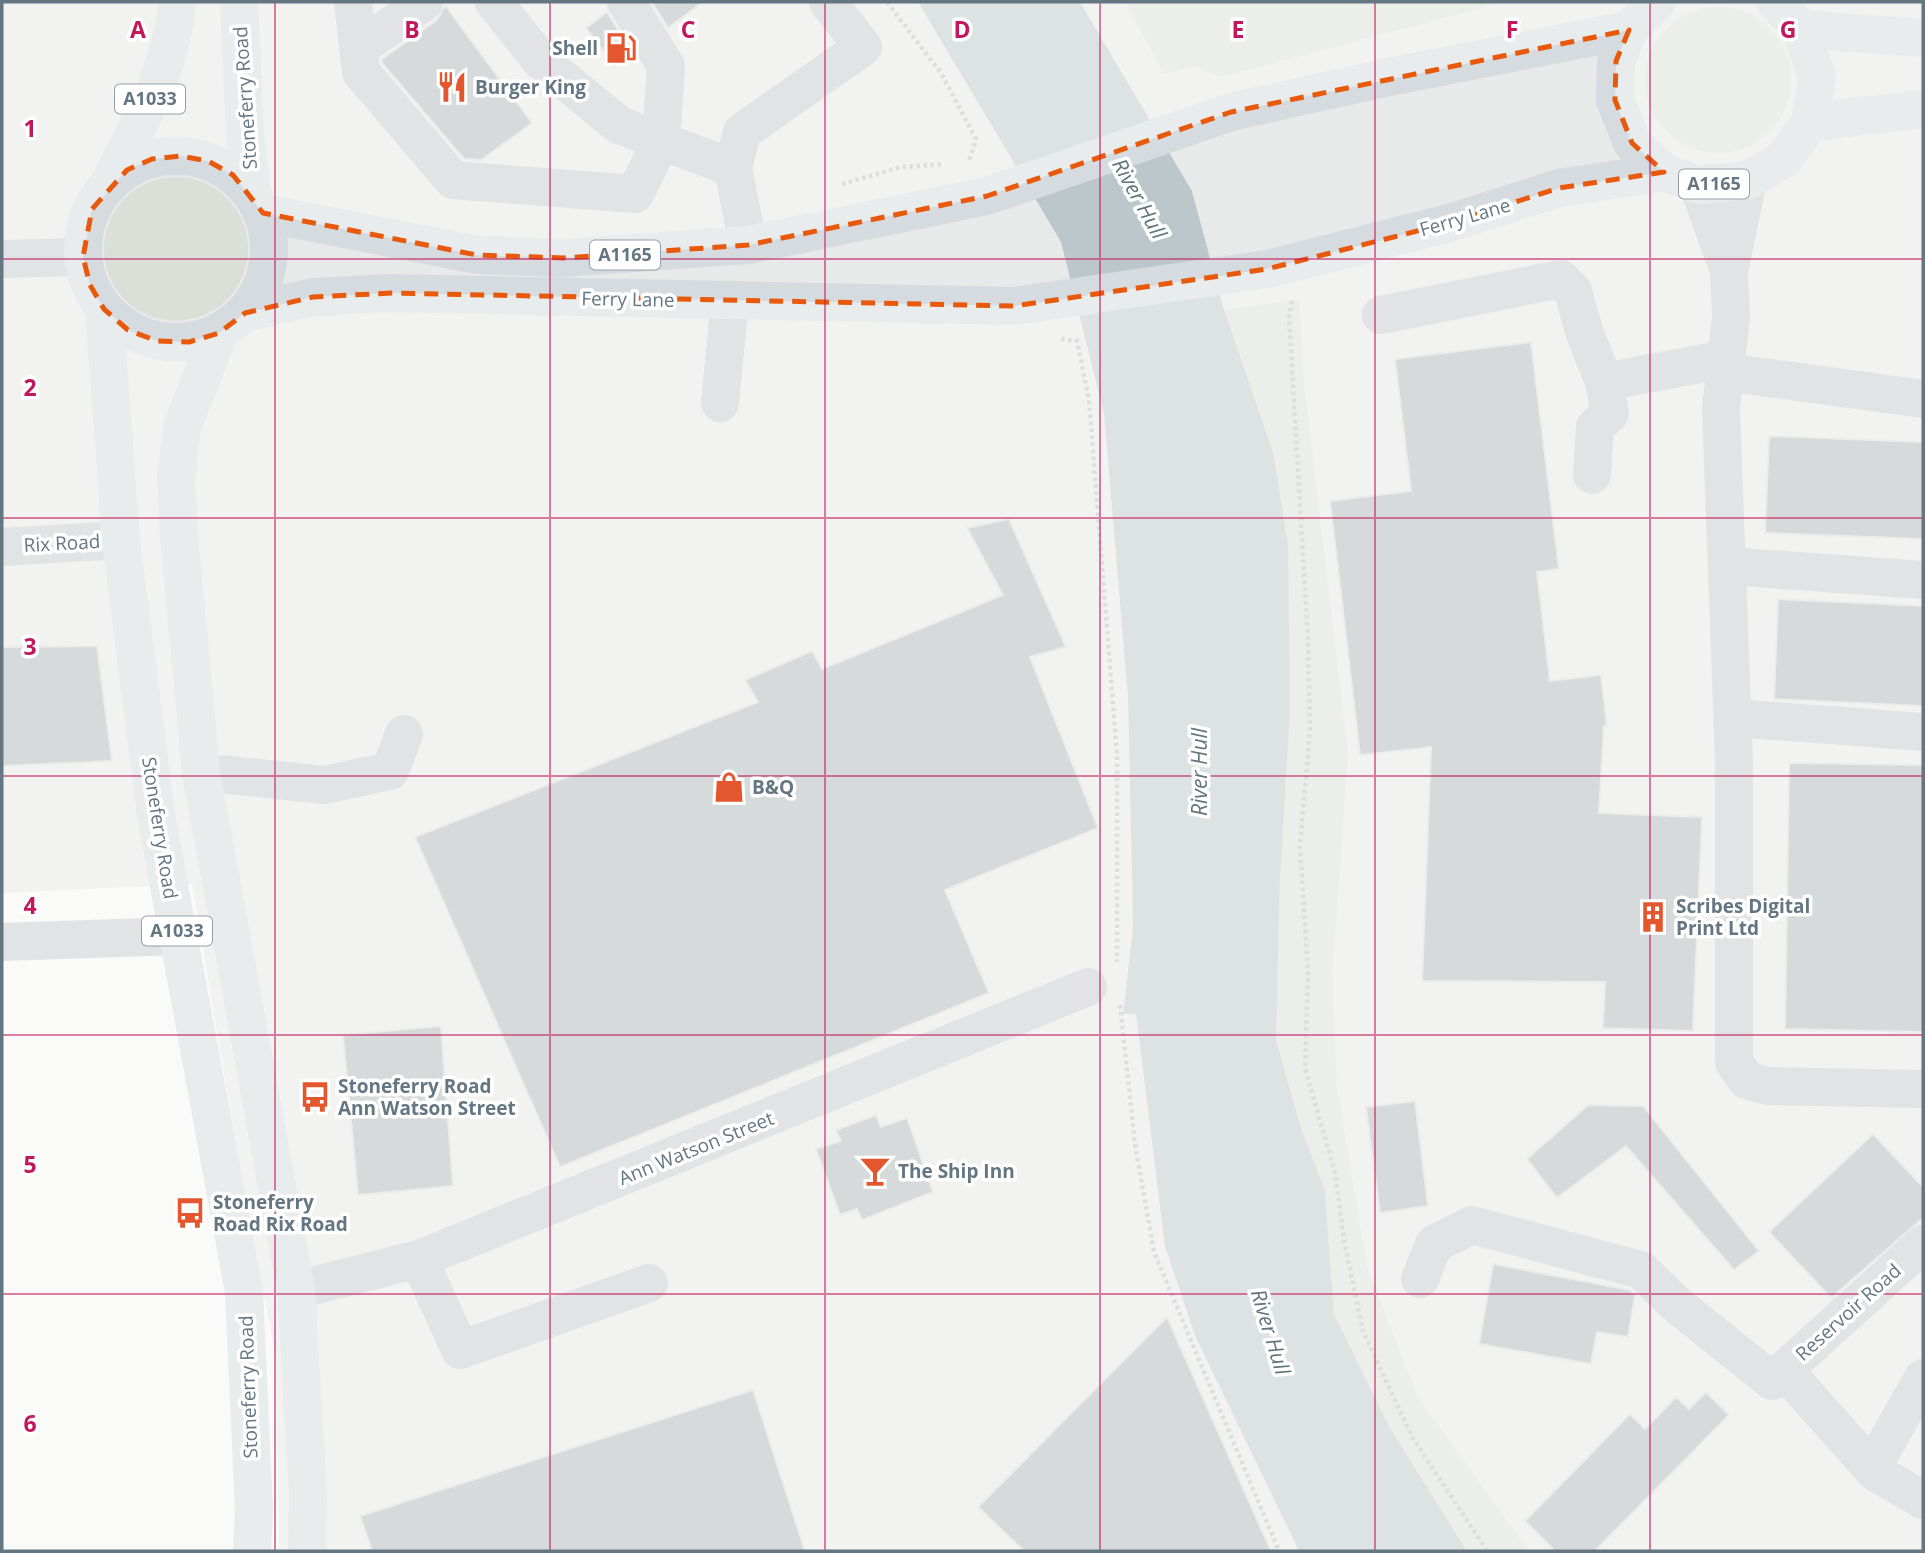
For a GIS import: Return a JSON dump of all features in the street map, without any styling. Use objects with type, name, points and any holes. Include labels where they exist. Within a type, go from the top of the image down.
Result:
[{"type":"main road","name":"A1033","points":[[105,188],[142,120],[159,76],[177,2]]},
{"type":"main road","name":"Stoneferry Road","points":[[239,2],[245,134],[258,204]]},
{"type":"main road","name":"A1165","points":[[1648,9],[1616,61],[1615,100],[1632,143],[1681,179],[1748,180],[1784,159],[1810,122],[1817,78],[1801,29],[1775,2]]},
{"type":"main road","name":"A1165","points":[[258,204],[477,255],[563,258],[748,246],[987,196],[1231,112],[1389,77],[1648,9]]},
{"type":"main road","points":[[1801,29],[1923,38]]},
{"type":"main road","points":[[1810,122],[1923,109]]},
{"type":"main road","points":[[180,156],[208,161],[233,175],[258,204],[269,239],[268,266],[260,291],[232,323],[189,342],[157,341],[128,330],[104,309],[90,285],[83,257],[84,233],[92,209],[105,188],[127,170],[144,162],[180,156]]},
{"type":"main road","name":"Ferry Lane","points":[[232,323],[313,297],[392,293],[1014,306],[1283,264],[1450,223],[1559,188],[1681,179]]},
{"type":"main road","name":"Stoneferry Road","points":[[104,309],[121,540],[156,815],[244,1292],[254,1510],[252,1551]]},
{"type":"main road","name":"A1033","points":[[232,323],[182,427],[176,478],[201,772],[296,1290],[309,1496],[307,1551]]},
{"type":"street","points":[[353,2],[360,60],[453,180],[635,194],[661,141],[666,66],[626,2]]},
{"type":"street","points":[[360,60],[424,2]]},
{"type":"street","points":[[494,2],[551,69],[619,125],[733,168]]},
{"type":"street","points":[[748,246],[733,168],[741,132],[863,47],[828,2]]},
{"type":"street","points":[[1681,179],[1729,271]]},
{"type":"street","points":[[1748,180],[1729,271],[1731,316],[1721,410],[1733,718],[1734,1062],[1746,1080],[1768,1086],[1923,1089]]},
{"type":"street","points":[[2,259],[83,257]]},
{"type":"street","points":[[1381,315],[1561,279],[1573,291],[1584,331],[1604,382],[1610,413],[1595,427],[1592,475]]},
{"type":"street","points":[[720,403],[730,300]]},
{"type":"street","points":[[1604,382],[1726,366],[1923,399]]},
{"type":"street","name":"Rix Road","points":[[2,547],[121,540]]},
{"type":"street","points":[[1727,566],[1923,580]]},
{"type":"street","points":[[1733,718],[1923,732]]},
{"type":"street","points":[[201,772],[324,785],[390,771],[404,734]]},
{"type":"street","points":[[2,942],[178,936]]},
{"type":"street","name":"Ann Watson Street","points":[[296,1290],[419,1259],[1108,982]]},
{"type":"street","points":[[1420,1279],[1434,1244],[1472,1225],[1641,1270],[1676,1304],[1778,1375],[1872,1468],[1923,1500]]},
{"type":"street","name":"Reservoir Road","points":[[1778,1375],[1923,1244]]},
{"type":"street","points":[[419,1259],[460,1350],[649,1283]]},
{"type":"street","points":[[1872,1468],[1923,1378]]},
{"type":"path","points":[[836,186],[901,167],[970,161],[976,139],[941,73],[887,2]]},
{"type":"path","points":[[1283,264],[1289,317],[1308,640],[1310,730],[1300,846],[1308,972],[1305,1069],[1335,1172],[1344,1240],[1363,1331],[1412,1437],[1487,1551]]},
{"type":"path","points":[[1050,338],[1077,341],[1089,400],[1117,755],[1108,982],[1154,1252],[1279,1551]]},
{"type":"highlighted area","points":[[1629,30],[1616,61],[1615,100],[1632,143],[1664,172],[1559,188],[1449,223],[1267,269],[1014,306],[392,293],[313,297],[245,313],[219,333],[189,342],[157,341],[128,330],[104,309],[90,285],[83,257],[92,209],[127,170],[152,159],[180,156],[208,161],[233,175],[263,213],[477,255],[563,258],[748,245],[987,196],[1231,112]]},
{"type":"shaded area","points":[[2,2],[918,2],[1061,242],[1104,414],[1128,698],[1133,926],[1123,1013],[1136,1014],[1165,1247],[1196,1338],[1299,1551],[279,1551],[276,1357],[248,1214],[192,884],[2,893]],"holes":[[[168,177],[188,178],[246,268],[238,286],[225,302],[210,313],[191,320],[171,321],[108,271],[104,250],[107,229],[116,210],[147,183]]]},
{"type":"shaded area","points":[[1080,2],[1923,2],[1923,1551],[1529,1551],[1418,1397],[1367,1267],[1337,1087],[1299,301],[1224,310],[1192,191]]},
{"type":"shaded area","points":[[1125,2],[1504,2],[1221,77],[1193,66],[1164,74]]},
{"type":"shaded area","points":[[1718,7],[1746,13],[1769,29],[1785,52],[1791,80],[1785,108],[1769,131],[1746,147],[1718,153],[1690,147],[1667,131],[1651,108],[1645,80],[1651,52],[1667,29],[1690,13]]},
{"type":"shaded area","points":[[176,177],[203,183],[227,198],[242,222],[248,249],[242,276],[227,300],[203,315],[176,321],[149,315],[125,300],[110,276],[104,249],[110,222],[125,198],[149,183]]},
{"type":"shaded area","points":[[1299,300],[1304,383],[1348,755],[1332,974],[1337,1087],[1367,1267],[1418,1397],[1529,1551],[1467,1551],[1390,1428],[1334,1314],[1325,1190],[1301,1128],[1276,1040],[1280,880],[1224,310]]},
{"type":"water","name":"River Hull","points":[[918,2],[1080,2],[1192,191],[1224,310],[1273,452],[1288,545],[1290,708],[1280,880],[1276,1040],[1301,1128],[1325,1190],[1334,1314],[1390,1428],[1467,1551],[1299,1551],[1196,1338],[1165,1247],[1136,1014],[1123,1014],[1133,926],[1128,698],[1104,414],[1061,242]]},
{"type":"building","points":[[652,2],[703,2],[668,28]]},
{"type":"building","name":"Burger King","points":[[445,5],[532,123],[481,160],[464,159],[382,63],[382,59],[437,20]]},
{"type":"building","points":[[607,12],[633,54],[615,67],[586,28]]},
{"type":"building","points":[[1531,342],[1559,569],[1537,572],[1550,681],[1601,675],[1607,726],[1604,726],[1599,813],[1702,817],[1693,1031],[1603,1028],[1605,982],[1422,981],[1431,747],[1360,755],[1330,501],[1411,491],[1395,359]]},
{"type":"building","points":[[1769,436],[1923,442],[1923,539],[1765,533]]},
{"type":"building","points":[[1009,519],[1066,647],[1030,657],[1098,828],[945,890],[989,993],[560,1167],[415,837],[758,702],[745,680],[812,651],[822,669],[1003,595],[967,528]]},
{"type":"building","points":[[1778,599],[1923,606],[1923,706],[1774,699]]},
{"type":"building","points":[[97,646],[112,761],[2,766],[2,647]]},
{"type":"building","points":[[1789,763],[1923,765],[1923,1032],[1785,1029]]},
{"type":"building","points":[[441,1026],[453,1186],[358,1195],[343,1035]]},
{"type":"building","points":[[1415,1101],[1428,1206],[1380,1213],[1366,1107]]},
{"type":"building","points":[[1588,1105],[1643,1106],[1759,1251],[1734,1270],[1626,1146],[1557,1198],[1527,1159]]},
{"type":"building","name":"The Ship Inn","points":[[876,1115],[881,1127],[907,1118],[933,1192],[862,1220],[857,1209],[840,1215],[816,1149],[841,1141],[836,1130]]},
{"type":"building","points":[[1873,1134],[1923,1187],[1923,1218],[1831,1298],[1769,1232]]},
{"type":"building","points":[[1493,1264],[1630,1290],[1635,1295],[1628,1337],[1597,1332],[1591,1364],[1479,1344]]},
{"type":"building","points":[[1167,1317],[1271,1551],[1024,1551],[978,1507]]},
{"type":"building","points":[[753,1390],[805,1551],[372,1551],[360,1516]]},
{"type":"building","points":[[1706,1392],[1729,1415],[1595,1551],[1555,1551],[1525,1521],[1630,1414],[1645,1429],[1676,1397],[1689,1409]]},
{"type":"place","name":"Shell","points":[[621,48]]},
{"type":"place","name":"Burger King","points":[[452,87]]},
{"type":"place","name":"B&Q","points":[[729,787]]},
{"type":"place","name":"Scribes Digital Print Ltd","points":[[1653,917]]},
{"type":"place","name":"Stoneferry Road Ann Watson Street","points":[[315,1097]]},
{"type":"place","name":"The Ship Inn","points":[[875,1171]]},
{"type":"place","name":"Stoneferry Road Rix Road","points":[[190,1213]]}]
